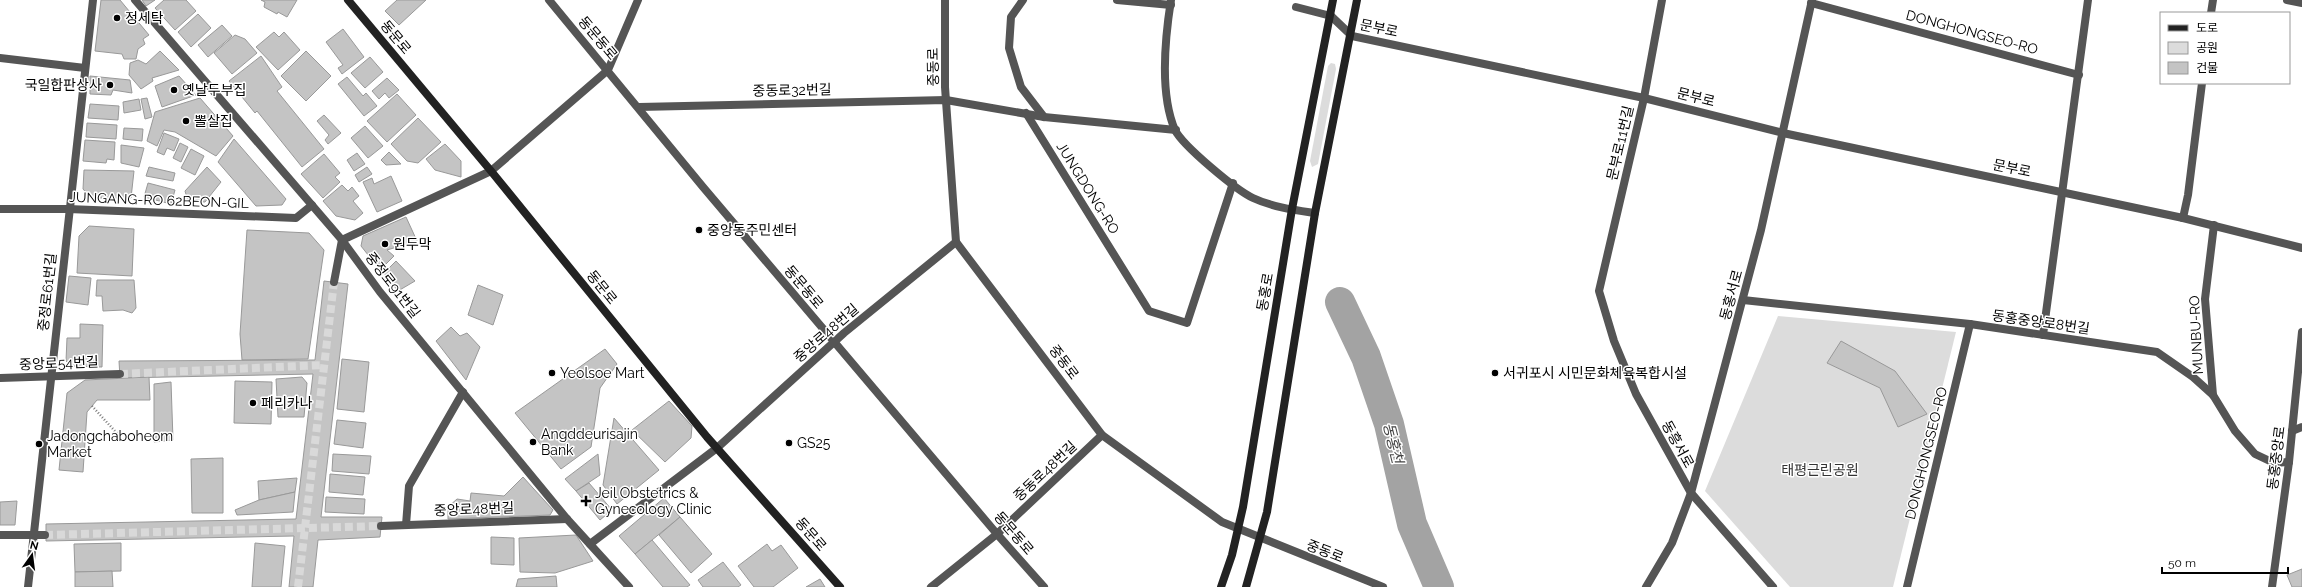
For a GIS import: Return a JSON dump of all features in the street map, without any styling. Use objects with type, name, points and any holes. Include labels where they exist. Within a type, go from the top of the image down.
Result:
[{"type":"main road","name":"동문로","points":[[348,0],[491,171],[717,448],[840,587]]},
{"type":"main road","name":"동홍로","points":[[1221,587],[1239,529],[1292,209],[1333,0]]},
{"type":"main road","points":[[1246,587],[1260,539],[1279,439],[1315,213],[1352,36],[1357,0]]},
{"type":"street","name":"중정로61번길","points":[[28,587],[68,210],[94,0]]},
{"type":"street","name":"중정로91번길","points":[[134,0],[342,240],[380,292],[567,519],[629,587]]},
{"type":"street","name":"동문동로","points":[[549,0],[703,187],[997,534],[1044,587]]},
{"type":"street","points":[[334,282],[342,240],[491,171],[608,70],[638,0]]},
{"type":"street","name":"중동로","points":[[945,0],[946,100],[956,242],[1102,435],[1222,522],[1260,539],[1383,587]]},
{"type":"street","points":[[1024,0],[1011,17],[1008,48],[1020,87],[1044,117]]},
{"type":"street","points":[[1117,0],[1171,2],[1166,31],[1165,87],[1176,130],[1203,162],[1253,198],[1292,209],[1315,213]]},
{"type":"street","name":"문부로11번길","points":[[1599,291],[1644,98],[1662,0]]},
{"type":"street","points":[[2043,335],[2088,0]]},
{"type":"street","points":[[2211,12],[2213,0]]},
{"type":"street","points":[[2287,0],[2302,3]]},
{"type":"street","name":"DONGHONGSEO-RO","points":[[1812,1],[2079,74]]},
{"type":"street","name":"동홍서로","points":[[1646,587],[1672,543],[1691,493],[1743,300],[1783,133],[1812,1]]},
{"type":"street","points":[[1296,7],[1331,16]]},
{"type":"street","name":"문부로","points":[[1331,16],[1352,36],[1644,98],[1783,133],[2183,218],[2302,248]]},
{"type":"street","points":[[0,58],[85,68]]},
{"type":"street","points":[[2183,218],[2188,195],[2202,84]]},
{"type":"street","points":[[946,100],[1044,117],[1176,130]]},
{"type":"street","name":"중동로32번길","points":[[638,107],[946,100]]},
{"type":"street","name":"JUNGDONG-RO","points":[[1026,114],[1148,311],[1187,323],[1233,183]]},
{"type":"street","name":"JUNGANG-RO 62BEON-GIL","points":[[0,209],[296,218],[312,205]]},
{"type":"street","name":"MUNBU-RO","points":[[2213,395],[2205,299],[2214,225]]},
{"type":"street","name":"중앙로48번길","points":[[590,544],[717,448],[834,342],[956,242]]},
{"type":"street","name":"동흥서로","points":[[1599,291],[1614,341],[1636,394],[1691,493],[1773,587]]},
{"type":"street","name":"동홍중앙로8번길","points":[[1743,300],[1970,324],[2157,352],[2193,377],[2213,395],[2235,431],[2255,454],[2274,463],[2289,462]]},
{"type":"street","name":"DONGHONGSEO-RO","points":[[1906,587],[1970,324]]},
{"type":"street","name":"동홍중앙로","points":[[2272,587],[2289,462],[2302,332]]},
{"type":"street","name":"중앙로54번길","points":[[0,378],[120,374]]},
{"type":"street","points":[[406,525],[409,486],[463,392]]},
{"type":"street","points":[[2292,431],[2302,427]]},
{"type":"street","name":"중동로48번길","points":[[931,587],[997,534],[1102,435]]},
{"type":"street","name":"중앙로48번길","points":[[381,526],[567,519]]},
{"type":"street","points":[[0,535],[45,535]]},
{"type":"path","points":[[92,406],[123,440]]},
{"type":"green space","points":[[1331,63],[1335,64],[1336,69],[1318,164],[1312,167],[1310,161],[1328,66]]},
{"type":"green space","name":"태평근린공원","points":[[1778,316],[1956,332],[1893,587],[1790,587],[1705,491]]},
{"type":"building","name":"정세탁","points":[[101,0],[120,0],[149,35],[143,39],[145,44],[138,49],[136,59],[124,59],[122,54],[95,51]]},
{"type":"building","points":[[142,0],[155,0],[146,6]]},
{"type":"building","points":[[164,0],[186,0],[196,11],[175,30],[155,8]]},
{"type":"building","points":[[261,0],[297,0],[287,17],[278,12],[277,14],[264,7],[265,2]]},
{"type":"building","points":[[397,0],[426,0],[399,25],[385,11]]},
{"type":"building","points":[[198,14],[211,28],[191,47],[178,32]]},
{"type":"building","points":[[222,25],[232,36],[208,57],[198,45]]},
{"type":"building","points":[[343,29],[364,57],[342,74],[338,68],[343,65],[326,42]]},
{"type":"building","points":[[274,32],[279,37],[284,32],[300,50],[278,70],[256,47]]},
{"type":"building","points":[[235,35],[245,39],[257,53],[232,74],[214,53]]},
{"type":"building","points":[[160,51],[179,70],[152,78],[153,81],[141,89],[129,75],[130,63],[138,60],[146,64]]},
{"type":"building","points":[[306,51],[331,76],[306,101],[281,76]]},
{"type":"building","points":[[261,56],[282,87],[277,91],[324,149],[302,167],[257,111],[255,113],[229,81]]},
{"type":"building","points":[[370,57],[383,72],[365,88],[351,73]]},
{"type":"building","name":"국일합판상사","points":[[90,76],[130,80],[132,93],[113,90],[111,95],[90,94]]},
{"type":"building","name":"옛날두부집","points":[[179,76],[196,95],[162,107],[155,86]]},
{"type":"building","points":[[347,77],[363,96],[366,93],[377,106],[364,116],[338,84]]},
{"type":"building","points":[[387,78],[399,90],[389,98],[385,93],[379,99],[372,91]]},
{"type":"building","points":[[397,94],[416,115],[387,142],[367,121]]},
{"type":"building","points":[[147,98],[152,117],[145,119],[141,99]]},
{"type":"building","name":"뽈살집","points":[[200,98],[233,136],[216,156],[175,132],[164,130],[157,146],[147,141],[155,112]]},
{"type":"building","points":[[139,99],[141,110],[124,113],[123,102]]},
{"type":"building","points":[[90,104],[119,106],[118,120],[88,118]]},
{"type":"building","points":[[324,115],[341,133],[328,144],[325,140],[329,135],[317,121]]},
{"type":"building","points":[[418,118],[441,142],[418,163],[407,161],[391,144]]},
{"type":"building","points":[[87,123],[117,125],[116,139],[86,137]]},
{"type":"building","points":[[365,126],[383,146],[368,158],[351,138]]},
{"type":"building","points":[[124,128],[143,129],[142,141],[123,139]]},
{"type":"building","points":[[164,133],[179,139],[174,151],[167,148],[164,155],[157,152]]},
{"type":"building","points":[[234,139],[286,199],[282,205],[256,206],[218,162]]},
{"type":"building","points":[[85,140],[115,142],[114,160],[107,159],[106,163],[83,161]]},
{"type":"building","points":[[180,143],[188,147],[181,162],[173,158]]},
{"type":"building","points":[[445,144],[461,161],[461,177],[435,170],[426,159]]},
{"type":"building","points":[[121,145],[144,148],[139,167],[121,163]]},
{"type":"building","points":[[191,149],[204,156],[195,175],[181,168]]},
{"type":"building","points":[[389,152],[401,164],[386,165],[381,160]]},
{"type":"building","points":[[357,153],[365,164],[354,171],[347,160]]},
{"type":"building","points":[[324,154],[340,173],[335,177],[340,182],[323,198],[301,174]]},
{"type":"building","points":[[149,167],[175,173],[173,181],[146,176]]},
{"type":"building","points":[[207,167],[221,182],[205,202],[188,201],[185,191]]},
{"type":"building","points":[[367,167],[372,174],[359,182],[355,175]]},
{"type":"building","points":[[84,170],[134,171],[131,198],[91,198],[83,189]]},
{"type":"building","points":[[391,176],[402,201],[377,212],[363,182],[372,178],[374,184]]},
{"type":"building","points":[[148,183],[175,190],[171,204],[144,197]]},
{"type":"building","points":[[342,185],[348,191],[352,187],[359,196],[353,201],[363,213],[355,220],[336,216],[323,201]]},
{"type":"building","name":"원두막","points":[[406,217],[417,241],[387,250],[394,256],[380,270],[361,246],[363,236]]},
{"type":"building","points":[[89,226],[134,229],[132,276],[77,273],[79,236]]},
{"type":"building","points":[[247,230],[309,233],[324,250],[308,359],[242,360],[240,334]]},
{"type":"building","points":[[396,261],[415,281],[398,291],[384,273]]},
{"type":"building","points":[[69,276],[91,278],[88,305],[66,302]]},
{"type":"building","points":[[97,280],[134,280],[136,308],[132,313],[123,310],[103,311],[102,296],[96,296]]},
{"type":"building","points":[[324,281],[348,284],[321,517],[382,517],[380,537],[318,540],[313,587],[289,587],[294,536],[46,541],[46,524],[296,519],[313,374],[120,378],[119,361],[315,360]]},
{"type":"building","points":[[478,285],[503,295],[493,325],[468,315]]},
{"type":"building","points":[[80,324],[103,325],[102,367],[72,366],[66,361],[67,338],[80,338]]},
{"type":"building","points":[[451,327],[460,336],[467,333],[480,347],[466,380],[436,341]]},
{"type":"building","points":[[1841,341],[1895,371],[1927,414],[1898,427],[1880,388],[1827,363]]},
{"type":"building","points":[[605,349],[617,364],[600,388],[591,447],[561,469],[515,413]]},
{"type":"building","points":[[342,359],[369,362],[364,412],[337,409]]},
{"type":"building","points":[[149,377],[150,400],[97,400],[87,412],[83,472],[59,470],[67,393],[85,380]]},
{"type":"building","points":[[302,377],[307,383],[304,417],[278,417],[276,379]]},
{"type":"building","name":"페리카나","points":[[235,381],[272,382],[271,424],[234,423]]},
{"type":"building","points":[[171,382],[173,440],[154,442],[154,384]]},
{"type":"building","points":[[669,401],[692,426],[691,438],[665,462],[632,430]]},
{"type":"building","points":[[614,418],[659,470],[617,504],[603,485]]},
{"type":"building","points":[[337,420],[366,423],[363,448],[334,444]]},
{"type":"building","points":[[333,454],[371,456],[369,474],[332,471]]},
{"type":"building","points":[[598,454],[600,475],[576,491],[565,479]]},
{"type":"building","points":[[223,458],[223,513],[192,513],[191,459]]},
{"type":"building","points":[[330,474],[365,477],[363,495],[329,492]]},
{"type":"building","points":[[523,477],[553,510],[550,515],[448,519],[448,507],[457,499],[470,501],[471,493],[504,496]]},
{"type":"building","points":[[297,478],[295,492],[259,500],[258,481]]},
{"type":"building","points":[[589,483],[612,510],[600,520],[576,491]]},
{"type":"building","points":[[295,492],[293,512],[237,515],[235,510],[259,500]]},
{"type":"building","points":[[326,497],[365,499],[364,514],[325,512]]},
{"type":"building","points":[[664,498],[680,517],[635,554],[619,536]]},
{"type":"building","points":[[17,501],[15,525],[0,525],[0,502]]},
{"type":"building","points":[[680,517],[712,554],[691,573],[659,535]]},
{"type":"building","points":[[576,535],[593,561],[555,573],[520,572],[519,538]]},
{"type":"building","points":[[491,537],[514,538],[514,565],[491,564]]},
{"type":"building","points":[[652,540],[690,585],[687,587],[663,587],[635,554]]},
{"type":"building","points":[[121,543],[121,571],[75,572],[74,544]]},
{"type":"building","points":[[255,543],[285,546],[281,587],[252,587]]},
{"type":"building","points":[[767,544],[772,551],[781,545],[798,568],[773,587],[754,587],[738,566]]},
{"type":"building","points":[[723,562],[741,585],[738,587],[703,587],[698,580]]},
{"type":"building","points":[[2302,569],[2302,587],[2292,587],[2287,575]]},
{"type":"building","points":[[112,571],[113,587],[75,587],[75,572]]},
{"type":"building","points":[[556,576],[557,587],[516,587],[518,579]]},
{"type":"building","points":[[820,579],[825,587],[806,587]]},
{"type":"waterway","name":"동홍천","points":[[1340,302],[1366,357],[1389,424],[1412,524],[1439,587]]},
{"type":"tunnel","points":[[298,587],[334,282]]},
{"type":"tunnel","points":[[120,374],[323,365]]},
{"type":"tunnel","points":[[45,535],[381,526]]},
{"type":"place","name":"정세탁","points":[[117,18]]},
{"type":"place","name":"국일합판상사","points":[[110,85]]},
{"type":"place","name":"옛날두부집","points":[[174,90]]},
{"type":"place","name":"뽈살집","points":[[186,121]]},
{"type":"place","name":"중앙동주민센터","points":[[699,230]]},
{"type":"place","name":"원두막","points":[[385,244]]},
{"type":"place","name":"Yeolsoe Mart","points":[[552,373]]},
{"type":"place","name":"서귀포시 시민문화체육복합시설","points":[[1495,373]]},
{"type":"place","name":"페리카나","points":[[253,403]]},
{"type":"place","name":"Angddeurisajin Bank","points":[[533,442]]},
{"type":"place","name":"GS25","points":[[789,443]]},
{"type":"place","name":"Jadongchaboheom Market","points":[[39,444]]},
{"type":"place","name":"Jeil Obstetrics & Gynecology Clinic","points":[[586,501]]}]
